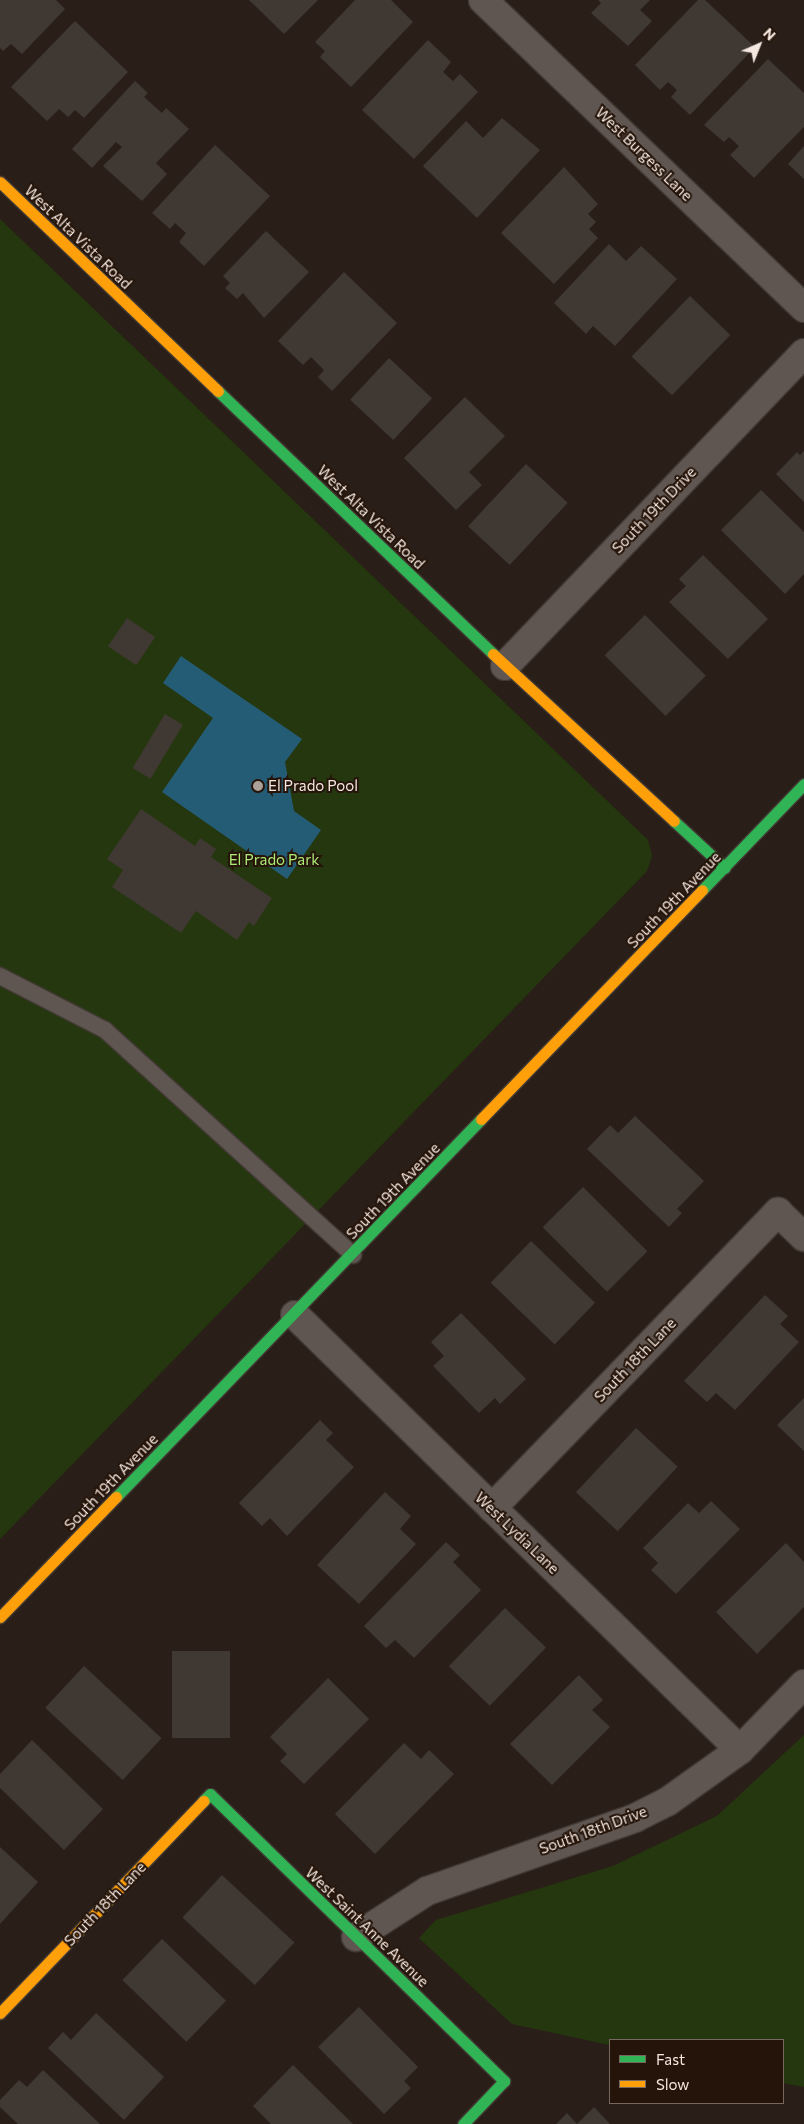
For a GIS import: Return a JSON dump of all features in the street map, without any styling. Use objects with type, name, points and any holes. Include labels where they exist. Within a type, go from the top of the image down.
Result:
[{"type":"street","name":"West Burgess Lane","points":[[483,0],[804,308]]},
{"type":"street","name":"West Alta Vista Road","points":[[0,182],[505,666],[724,868]]},
{"type":"street","name":"South 19th Drive","points":[[505,666],[804,353]]},
{"type":"street","name":"South 19th Avenue","points":[[0,1617],[295,1315],[804,784]]},
{"type":"street","name":"South 18th Lane","points":[[492,1508],[778,1212],[804,1237]]},
{"type":"street","name":"West Lydia Lane","points":[[295,1315],[740,1750]]},
{"type":"street","name":"South 18th Drive","points":[[356,1937],[427,1891],[635,1818],[667,1802],[740,1750],[804,1684]]},
{"type":"street","name":"South 18th Lane","points":[[0,2013],[210,1794]]},
{"type":"street","name":"West Saint Anne Avenue","points":[[210,1794],[504,2081],[463,2124]]},
{"type":"lane","points":[[0,976],[105,1030],[352,1255]]},
{"type":"green space","name":"El Prado Park","points":[[0,219],[648,840],[652,856],[647,871],[0,1539]]},
{"type":"green space","points":[[804,1735],[804,2087],[784,2083],[784,2039],[609,2039],[609,2045],[512,2024],[419,1938],[436,1920],[613,1866],[717,1816]]},
{"type":"water","points":[[181,656],[302,739],[285,762],[294,811],[321,830],[287,879],[162,792],[213,718],[163,683]]},
{"type":"building","points":[[0,0],[56,0],[65,9],[22,54],[11,44],[3,51],[0,48]]},
{"type":"building","points":[[249,0],[318,0],[284,34]]},
{"type":"building","points":[[355,0],[391,0],[413,22],[351,87],[320,57],[325,51],[315,42]]},
{"type":"building","points":[[598,0],[650,0],[640,10],[652,21],[628,46],[591,13],[601,3]]},
{"type":"building","points":[[698,0],[705,0],[755,47],[690,115],[671,97],[677,90],[668,82],[660,90],[635,65]]},
{"type":"building","points":[[75,21],[128,72],[84,118],[75,110],[68,117],[59,109],[47,121],[11,87]]},
{"type":"building","points":[[428,40],[451,62],[443,72],[453,81],[460,74],[478,92],[414,159],[362,110]]},
{"type":"building","points":[[768,59],[804,93],[804,127],[754,178],[730,155],[739,146],[729,137],[724,142],[704,125]]},
{"type":"building","points":[[135,81],[148,93],[144,97],[162,113],[166,108],[189,129],[156,163],[167,174],[142,201],[103,166],[122,147],[116,142],[92,168],[72,149]]},
{"type":"building","points":[[502,118],[540,150],[477,218],[423,166],[466,121],[483,138]]},
{"type":"building","points":[[215,145],[270,196],[204,266],[179,242],[186,233],[175,223],[170,229],[152,213]]},
{"type":"building","points":[[804,146],[804,179],[788,164]]},
{"type":"building","points":[[564,167],[598,204],[588,214],[596,222],[589,229],[598,238],[554,284],[501,233]]},
{"type":"building","points":[[266,231],[309,272],[264,318],[243,293],[237,299],[225,288],[230,283],[223,276]]},
{"type":"building","points":[[609,244],[626,261],[641,246],[677,279],[615,346],[593,326],[586,334],[554,303]]},
{"type":"building","points":[[344,272],[397,323],[332,391],[318,377],[324,370],[311,357],[303,365],[278,341]]},
{"type":"building","points":[[690,296],[730,335],[672,395],[632,356]]},
{"type":"building","points":[[389,358],[432,398],[393,440],[350,400]]},
{"type":"building","points":[[465,397],[505,436],[469,472],[482,485],[456,510],[404,458]]},
{"type":"building","points":[[804,451],[804,502],[776,474],[797,452],[800,455]]},
{"type":"building","points":[[526,464],[568,503],[510,565],[468,526]]},
{"type":"building","points":[[761,490],[804,532],[804,574],[785,594],[721,530]]},
{"type":"building","points":[[703,555],[768,619],[728,659],[669,602],[686,586],[679,579]]},
{"type":"building","points":[[645,615],[706,676],[666,716],[605,655]]},
{"type":"building","points":[[127,618],[155,637],[136,665],[108,646]]},
{"type":"building","points":[[165,714],[183,725],[151,779],[133,768]]},
{"type":"building","points":[[141,809],[195,846],[200,838],[216,849],[211,857],[272,898],[254,926],[249,922],[237,940],[196,911],[181,933],[112,887],[123,870],[107,859]]},
{"type":"building","points":[[635,1116],[704,1181],[677,1209],[682,1213],[669,1227],[587,1149],[610,1125],[618,1133]]},
{"type":"building","points":[[583,1187],[647,1251],[607,1292],[543,1227]]},
{"type":"building","points":[[531,1241],[595,1303],[555,1345],[491,1283]]},
{"type":"building","points":[[765,1295],[788,1316],[780,1324],[799,1342],[735,1410],[716,1393],[707,1402],[684,1381]]},
{"type":"building","points":[[461,1313],[526,1379],[500,1404],[495,1398],[479,1413],[433,1366],[444,1356],[431,1342]]},
{"type":"building","points":[[804,1398],[804,1451],[777,1425]]},
{"type":"building","points":[[320,1420],[333,1433],[326,1440],[354,1467],[287,1536],[270,1518],[262,1526],[239,1503]]},
{"type":"building","points":[[636,1428],[678,1467],[618,1531],[576,1492]]},
{"type":"building","points":[[385,1492],[411,1516],[400,1529],[416,1544],[359,1604],[317,1565]]},
{"type":"building","points":[[711,1501],[740,1529],[676,1594],[651,1570],[658,1563],[643,1548],[688,1503],[699,1513]]},
{"type":"building","points":[[446,1542],[460,1555],[453,1562],[481,1590],[414,1658],[395,1640],[386,1648],[364,1626]]},
{"type":"building","points":[[786,1543],[804,1562],[804,1607],[757,1654],[716,1612]]},
{"type":"building","points":[[505,1608],[546,1648],[490,1706],[449,1666]]},
{"type":"building","points":[[172,1651],[230,1651],[230,1738],[172,1738]]},
{"type":"building","points":[[84,1666],[162,1738],[123,1780],[45,1708]]},
{"type":"building","points":[[579,1675],[603,1700],[592,1710],[610,1727],[552,1785],[510,1744]]},
{"type":"building","points":[[328,1678],[369,1719],[304,1784],[280,1761],[287,1754],[270,1737]]},
{"type":"building","points":[[32,1740],[103,1809],[64,1850],[0,1788],[0,1774]]},
{"type":"building","points":[[404,1743],[421,1759],[429,1750],[454,1774],[375,1854],[335,1814]]},
{"type":"building","points":[[0,1847],[38,1882],[0,1924]]},
{"type":"building","points":[[222,1875],[294,1943],[255,1985],[182,1917]]},
{"type":"building","points":[[162,1939],[226,2001],[186,2042],[122,1980]]},
{"type":"building","points":[[359,2007],[418,2067],[404,2081],[411,2088],[384,2114],[318,2047]]},
{"type":"building","points":[[96,2013],[164,2077],[124,2120],[48,2048],[63,2032],[71,2040]]},
{"type":"building","points":[[293,2065],[353,2124],[271,2124],[253,2106]]},
{"type":"building","points":[[43,2070],[100,2124],[18,2124],[0,2107],[0,2100],[19,2080],[27,2087]]},
{"type":"building","points":[[594,2107],[610,2124],[577,2124]]},
{"type":"building","points":[[567,2113],[577,2124],[556,2124]]},
{"type":"traffic: fast","points":[[218,391],[493,654]]},
{"type":"traffic: fast","points":[[702,890],[804,784]]},
{"type":"traffic: fast","points":[[674,821],[725,868]]},
{"type":"traffic: fast","points":[[116,1497],[481,1119]]},
{"type":"traffic: fast","points":[[203,1801],[210,1794],[504,2081],[463,2124]]},
{"type":"traffic: slow","points":[[0,182],[218,391]]},
{"type":"traffic: slow","points":[[493,654],[674,821]]},
{"type":"traffic: slow","points":[[481,1119],[702,890]]},
{"type":"traffic: slow","points":[[0,1617],[116,1497]]},
{"type":"traffic: slow","points":[[0,2013],[203,1801]]},
{"type":"place","name":"El Prado Pool","points":[[258,786]]}]
